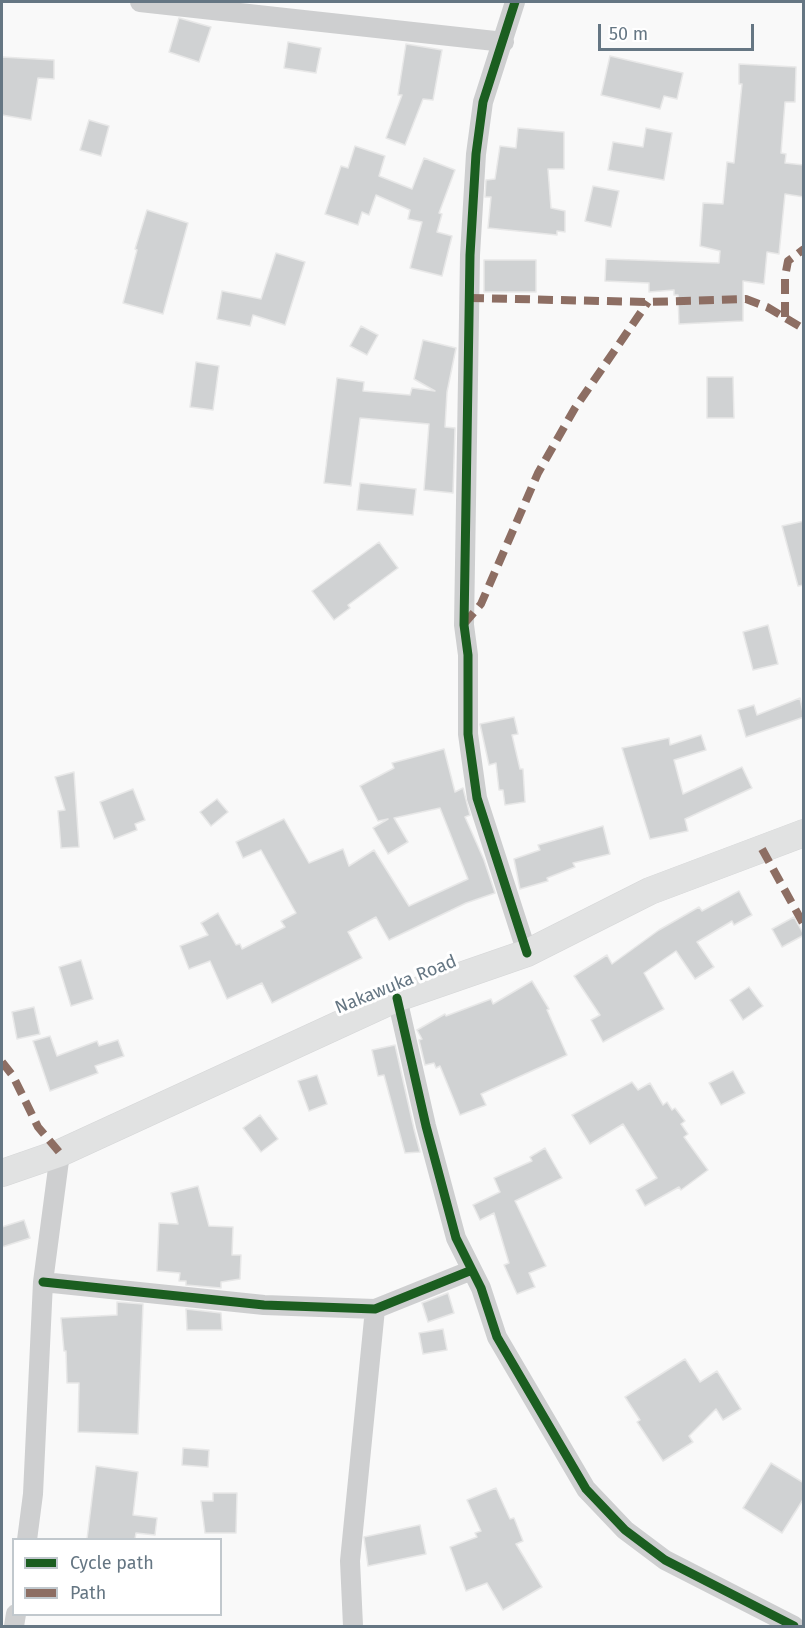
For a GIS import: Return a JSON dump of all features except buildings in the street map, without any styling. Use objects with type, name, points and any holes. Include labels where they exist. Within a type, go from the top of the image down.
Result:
[{"type":"main road","name":"Nakawuka Road","points":[[2,1173],[60,1153],[398,998],[527,953],[650,891],[804,832]]},
{"type":"street","points":[[140,2],[504,42]]},
{"type":"street","points":[[515,2],[483,102],[476,154],[470,255],[464,625],[468,655],[468,734],[477,798],[527,953]]},
{"type":"street","points":[[398,998],[426,1126],[456,1238],[481,1288],[497,1337],[585,1489],[625,1530],[665,1560],[794,1626]]},
{"type":"street","points":[[27,1538],[33,1494],[43,1282],[60,1153]]},
{"type":"street","points":[[43,1282],[264,1305],[375,1309],[472,1269]]},
{"type":"street","points":[[353,1626],[350,1561],[375,1309]]},
{"type":"marked path","points":[[785,317],[785,277],[788,261],[804,249]]},
{"type":"marked path","points":[[469,298],[648,302],[746,299],[767,307],[804,329]]},
{"type":"marked path","points":[[464,624],[481,604],[538,473],[575,408],[648,302]]},
{"type":"marked path","points":[[762,849],[804,925]]},
{"type":"marked path","points":[[2,1062],[13,1076],[38,1127],[60,1153]]},
{"type":"cycle path","points":[[515,2],[483,102],[476,154],[470,255],[464,625],[468,655],[468,734],[477,798],[527,953]]},
{"type":"cycle path","points":[[397,998],[426,1126],[456,1238],[481,1288],[497,1337],[586,1489],[625,1530],[665,1560],[794,1626]]},
{"type":"cycle path","points":[[43,1282],[264,1305],[375,1309],[472,1270]]}]
